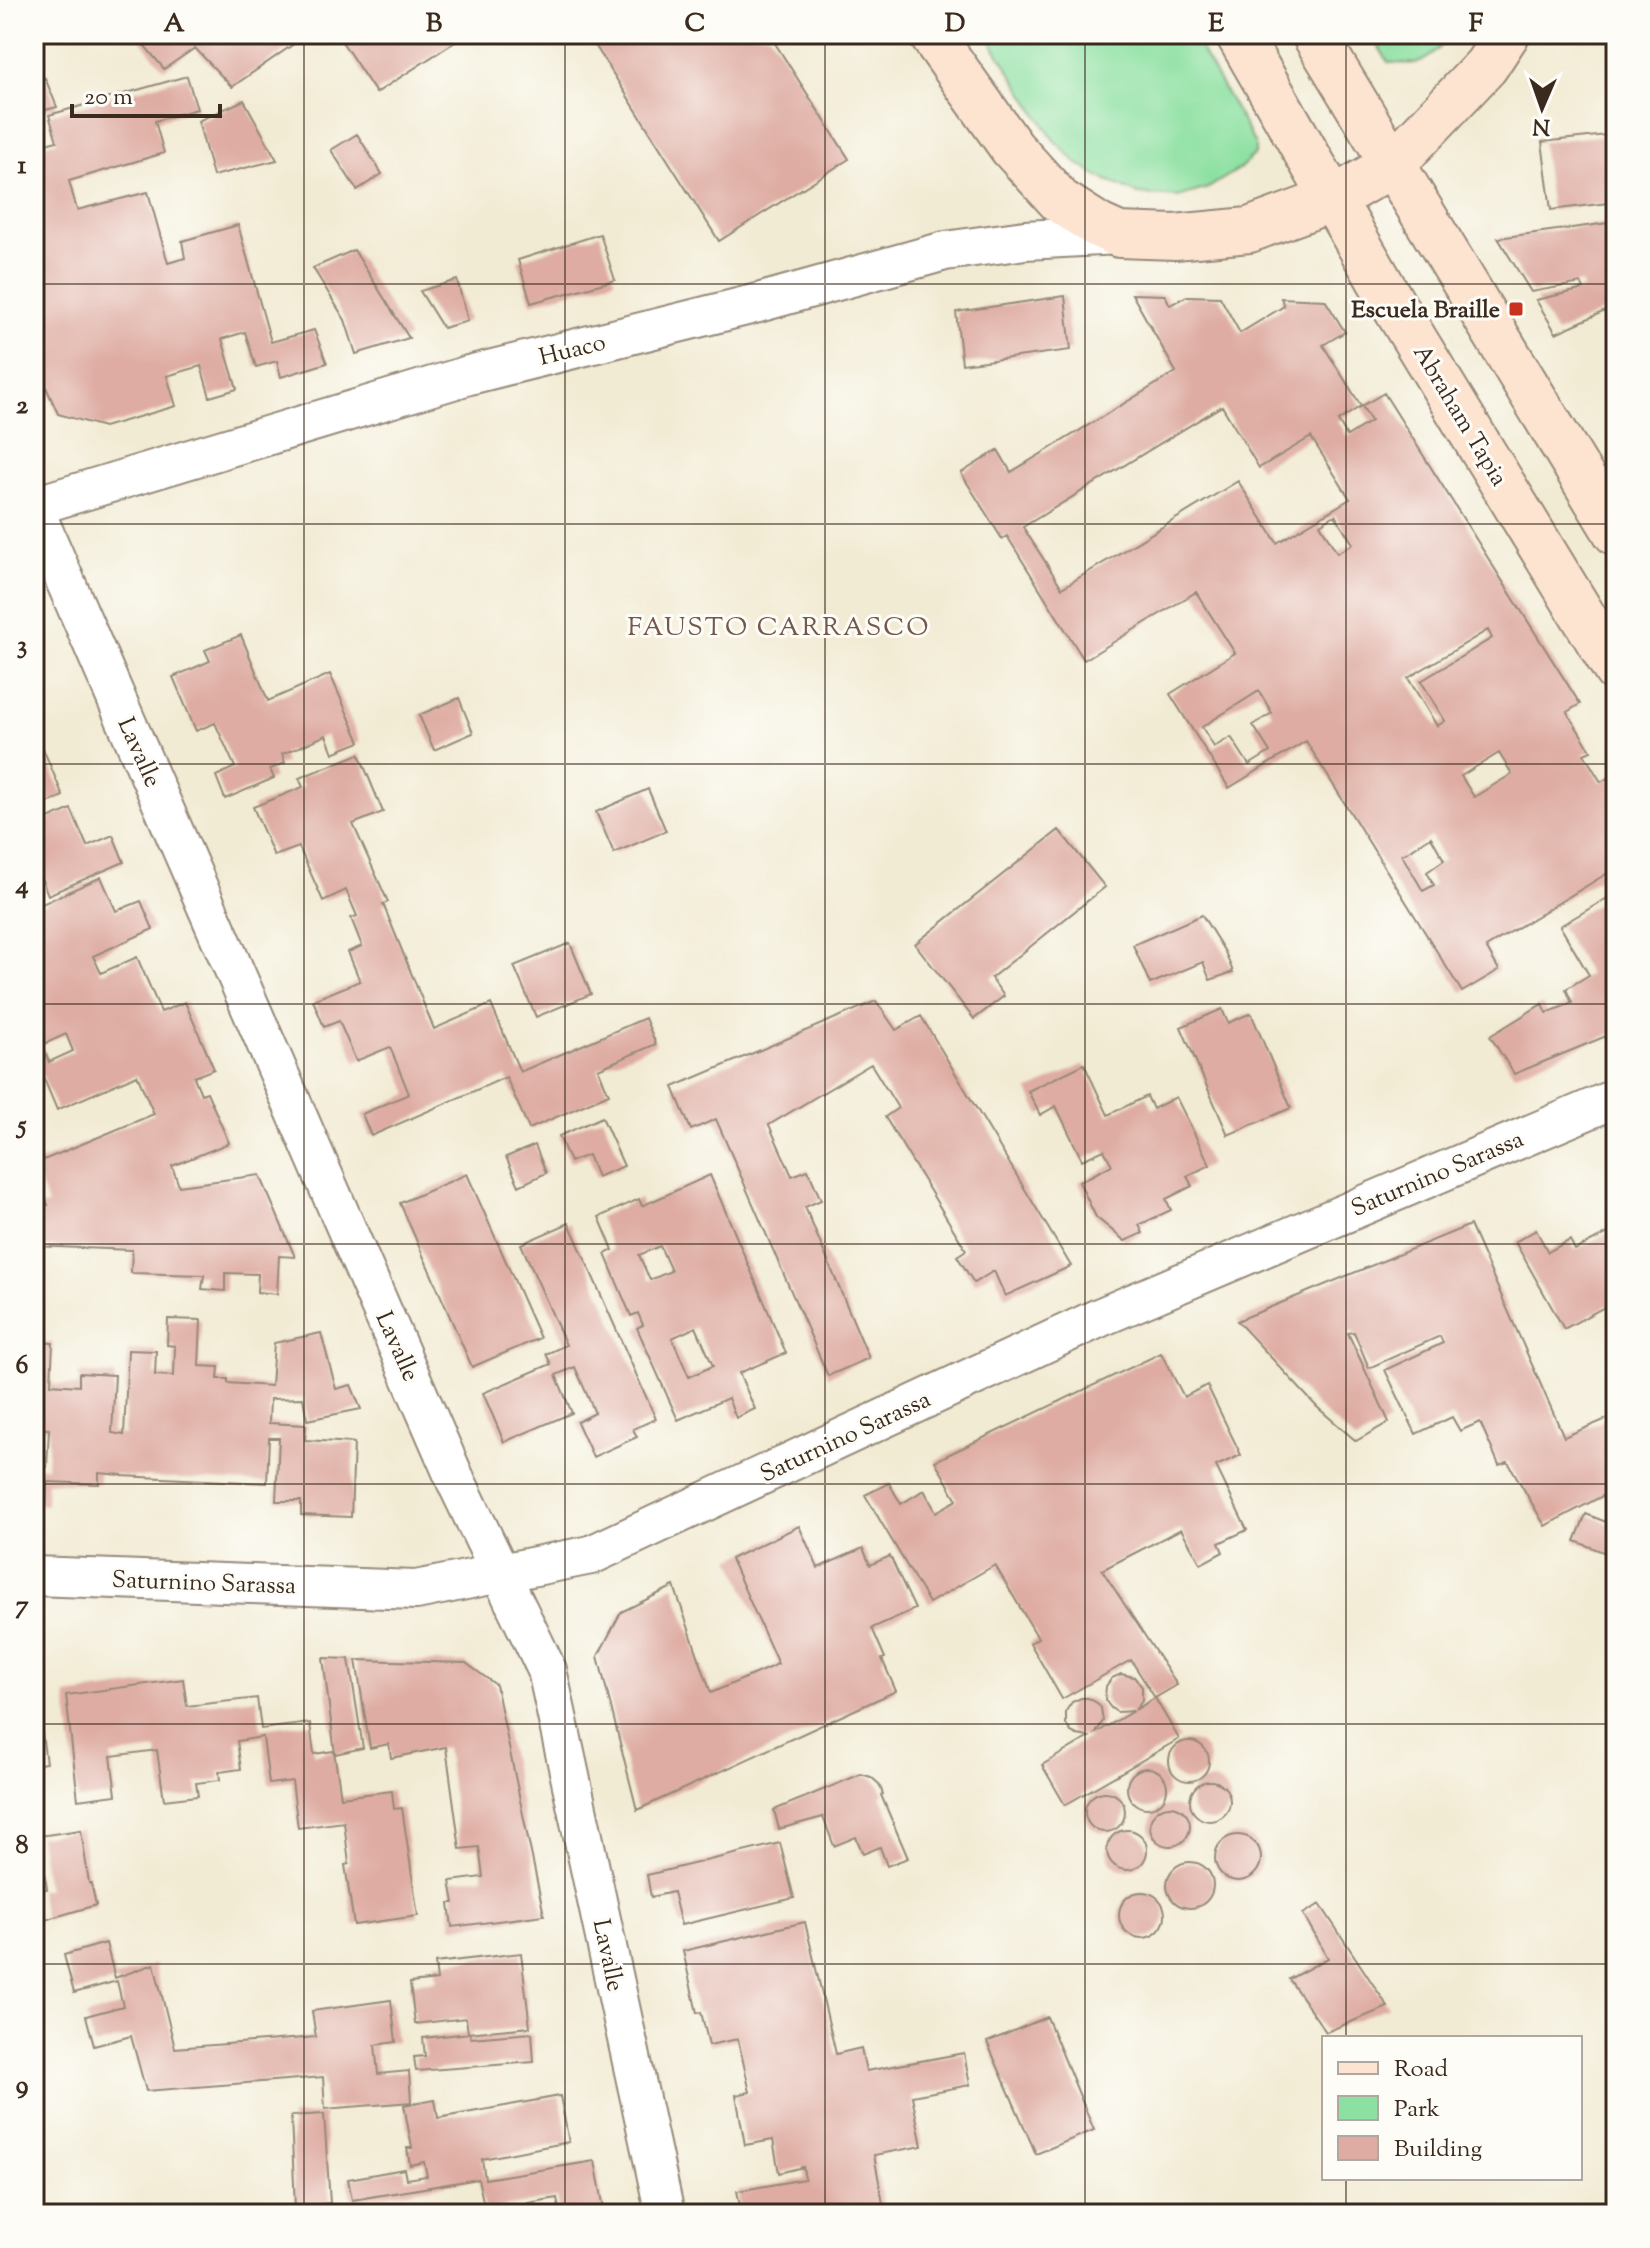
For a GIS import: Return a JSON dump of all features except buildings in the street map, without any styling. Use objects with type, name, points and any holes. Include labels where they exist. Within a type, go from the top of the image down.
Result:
[{"type":"main road","points":[[931,34],[1012,148],[1060,201],[1119,235],[1175,237],[1249,230],[1333,199],[1392,165],[1486,66],[1507,34]]},
{"type":"main road","name":"Abraham Tapia","points":[[1238,34],[1393,304],[1616,670]]},
{"type":"main road","points":[[1314,34],[1616,533]]},
{"type":"street","name":"Huaco","points":[[34,508],[469,375],[758,303],[945,251],[1025,240],[1119,235]]},
{"type":"street","name":"Lavalle","points":[[34,508],[456,1481],[547,1670],[665,2214]]},
{"type":"street","name":"Saturnino Sarassa","points":[[34,1576],[416,1590],[591,1555],[1101,1317],[1616,1098]]},
{"type":"green space","points":[[986,34],[1192,34],[1255,144],[1255,154],[1239,169],[1208,188],[1178,197],[1138,194],[1078,164],[1053,139]]},
{"type":"green space","points":[[1371,34],[1453,34],[1425,59],[1400,64],[1388,62]]},
{"type":"place","name":"Escuela Braille","points":[[1516,309]]},
{"type":"district","name":"FAUSTO CARRASCO","points":[[779,626]]}]
